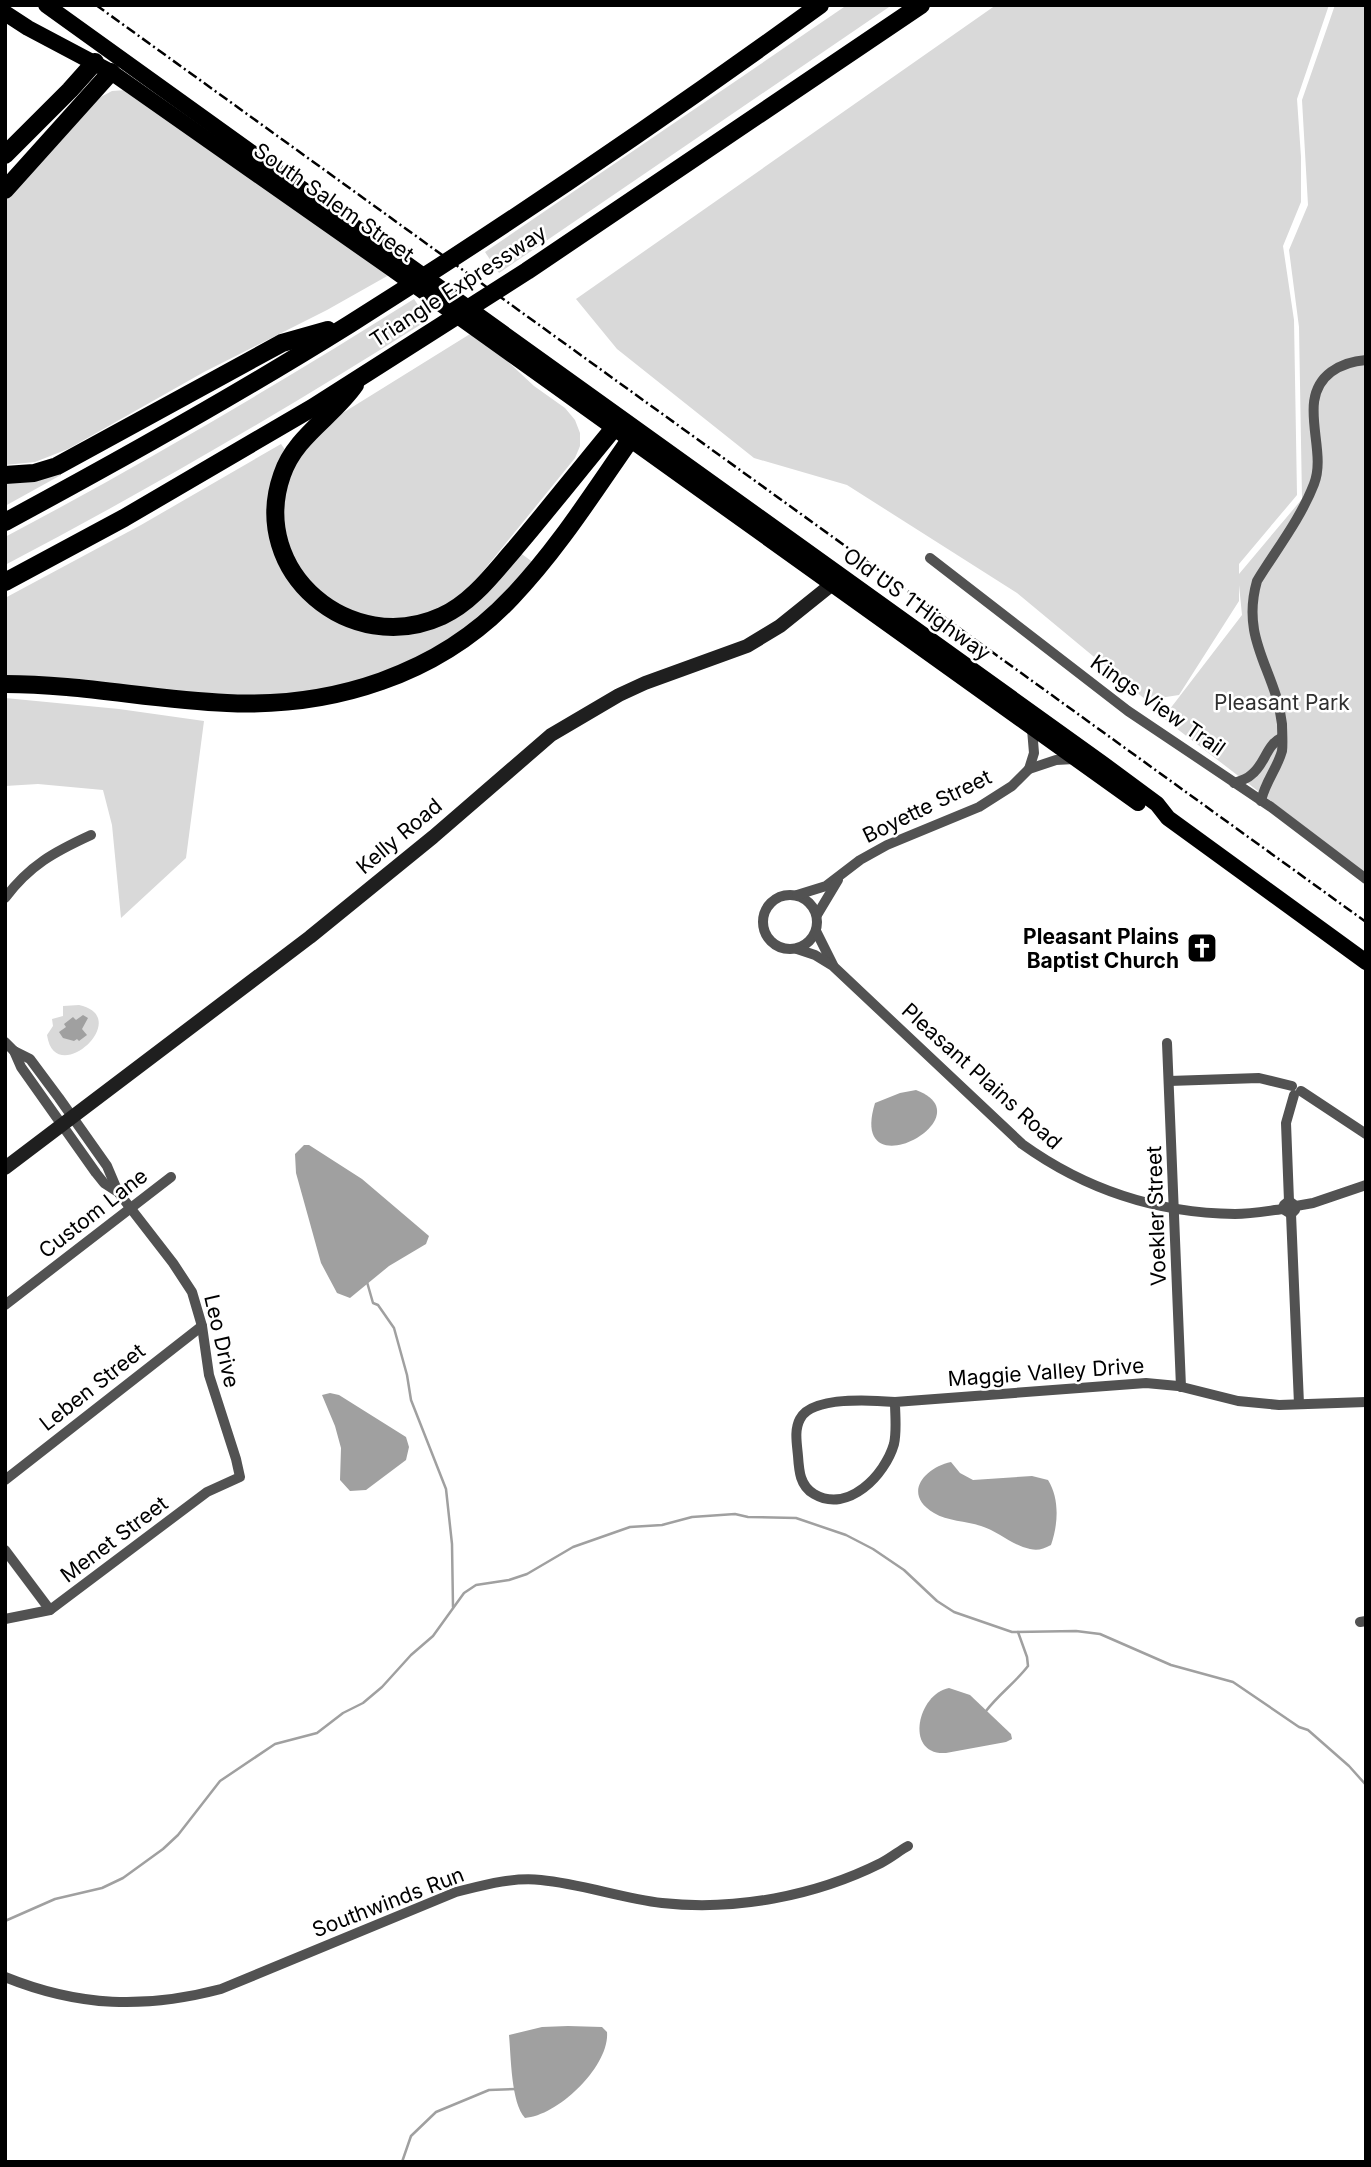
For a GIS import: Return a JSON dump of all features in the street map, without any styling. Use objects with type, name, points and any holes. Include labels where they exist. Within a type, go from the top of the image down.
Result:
[{"type":"highway","name":"Triangle Expressway","points":[[5,522],[227,398],[351,323],[525,209],[820,5]]},
{"type":"highway","name":"Triangle Expressway","points":[[5,582],[208,470],[312,408],[527,271],[921,5]]},
{"type":"highway","points":[[5,155],[95,62]]},
{"type":"highway","points":[[5,190],[117,65]]},
{"type":"highway","points":[[5,475],[34,474],[57,466],[282,343],[351,323]]},
{"type":"highway","points":[[362,375],[343,402],[321,420],[292,455],[282,474],[277,495],[276,521],[281,546],[290,567],[304,588],[345,618],[369,625],[396,628],[422,623],[444,615],[466,601],[545,514],[618,423]]},
{"type":"highway","points":[[5,684],[71,686],[224,703],[258,704],[299,702],[335,696],[380,683],[417,667],[450,648],[512,598],[634,435]]},
{"type":"main road","name":"South Salem Street","points":[[46,5],[107,48],[117,65],[634,435]]},
{"type":"main road","name":"South Salem Street","points":[[5,13],[71,52],[95,62],[117,65]]},
{"type":"main road","points":[[95,62],[107,48]]},
{"type":"main road","name":"Old US 1 Highway","points":[[634,435],[1114,772],[1157,804],[1168,818]]},
{"type":"main road","name":"Old US 1 Highway","points":[[837,580],[1032,729],[1152,812],[1168,818],[1366,962]]},
{"type":"street","points":[[1261,801],[1264,787],[1282,749],[1279,710],[1254,638],[1254,594],[1257,581],[1316,481],[1316,390],[1325,376],[1337,368],[1351,361],[1366,360]]},
{"type":"street","name":"Kings View Trail","points":[[930,558],[1128,711],[1261,801],[1366,879]]},
{"type":"street","name":"Kelly Road","points":[[5,1168],[310,937],[433,837],[551,735],[645,683],[747,646],[780,626],[837,580]]},
{"type":"street","points":[[1029,769],[1034,753],[1032,729]]},
{"type":"street","points":[[1234,783],[1251,776],[1273,742],[1281,738]]},
{"type":"street","name":"Boyette Street","points":[[797,949],[788,950],[771,942],[763,926],[766,908],[772,901],[826,886],[860,860],[887,845],[947,822],[995,798],[1029,769],[1056,760],[1075,759]]},
{"type":"street","points":[[5,898],[21,877],[47,856],[91,835]]},
{"type":"street","name":"Boyette Street","points":[[816,931],[817,915],[840,877]]},
{"type":"street","points":[[797,895],[812,905],[817,915]]},
{"type":"street","points":[[797,949],[812,939],[816,931]]},
{"type":"street","name":"Pleasant Plains Road","points":[[816,931],[834,966]]},
{"type":"street","name":"Pleasant Plains Road","points":[[797,949],[815,954],[834,966],[1022,1144],[1052,1166],[1094,1187],[1130,1200],[1198,1212],[1237,1214],[1313,1203],[1366,1185]]},
{"type":"street","name":"Leo Drive","points":[[5,1042],[14,1051],[30,1059],[67,1120],[107,1166],[118,1192],[173,1263],[192,1293],[202,1326],[209,1375],[240,1477]]},
{"type":"street","name":"Voekler Street","points":[[1167,1044],[1181,1387]]},
{"type":"street","points":[[1169,1081],[1259,1078],[1295,1091],[1366,1134]]},
{"type":"street","points":[[1295,1091],[1286,1123],[1299,1404]]},
{"type":"street","name":"Custom Lane","points":[[5,1305],[171,1178]]},
{"type":"street","name":"Leben Street","points":[[5,1480],[202,1326]]},
{"type":"street","name":"Maggie Valley Drive","points":[[895,1402],[895,1441],[874,1479],[863,1489],[846,1497],[822,1498],[807,1489],[799,1474],[797,1433],[801,1416],[809,1408],[820,1404],[874,1400],[895,1402],[1118,1383],[1181,1387],[1238,1401],[1299,1404],[1366,1402]]},
{"type":"street","name":"Menet Street","points":[[5,1619],[50,1610],[207,1492],[240,1477]]},
{"type":"street","points":[[5,1550],[50,1610]]},
{"type":"street","name":"Southwinds Run","points":[[5,1977],[28,1987],[79,2000],[119,2003],[183,1999],[221,1989],[456,1892],[496,1882],[539,1880],[665,1903],[755,1902],[815,1889],[883,1862],[908,1846]]},
{"type":"green space","points":[[847,5],[892,5],[499,273],[485,252]]},
{"type":"green space","name":"Pleasant Park","points":[[996,5],[1329,5],[1297,99],[1301,202],[1283,246],[1294,320],[1297,495],[1239,564],[1239,574],[1302,499],[1299,327],[1289,250],[1308,205],[1302,100],[1335,5],[1366,5],[1366,874],[1163,718],[1242,615],[1239,585],[1239,601],[1179,695],[1146,700],[1017,593],[847,485],[754,458],[617,349],[576,299]]},
{"type":"green space","points":[[126,90],[389,275],[327,310],[204,372],[68,449],[35,462],[5,465],[5,201],[97,99],[112,91]]},
{"type":"green space","points":[[414,299],[428,320],[219,447],[5,565],[5,537],[212,422]]},
{"type":"green space","points":[[470,334],[565,408],[575,420],[580,433],[580,446],[575,458],[463,596],[421,618],[371,621],[326,601],[295,565],[282,520],[288,475],[325,424]]},
{"type":"green space","points":[[281,444],[286,451],[271,523],[320,611],[423,630],[519,552],[534,563],[517,584],[464,631],[402,668],[326,692],[245,698],[5,679],[5,598],[141,525]]},
{"type":"green space","points":[[60,472],[61,475],[5,506],[5,482]]},
{"type":"green space","points":[[5,698],[119,709],[204,721],[186,858],[121,918],[112,825],[103,790],[38,784],[5,786]]},
{"type":"green space","points":[[79,1005],[94,1012],[99,1022],[96,1034],[87,1045],[75,1053],[63,1055],[53,1050],[47,1035],[53,1026],[52,1019],[63,1016],[63,1006]]},
{"type":"shaded area","points":[[83,1015],[88,1018],[82,1029],[87,1035],[79,1041],[63,1038],[59,1032],[66,1027],[64,1024],[73,1017],[76,1020]]},
{"type":"shaded area","points":[[916,1090],[934,1102],[936,1116],[928,1130],[895,1146],[880,1143],[872,1129],[875,1103]]},
{"type":"shaded area","points":[[304,1145],[309,1145],[362,1179],[429,1236],[426,1244],[389,1266],[350,1298],[337,1293],[321,1263],[296,1173],[295,1154]]},
{"type":"shaded area","points":[[322,1395],[339,1395],[406,1437],[409,1447],[406,1460],[366,1490],[350,1491],[340,1480],[341,1448]]},
{"type":"shaded area","points":[[951,1462],[960,1473],[973,1480],[1032,1476],[1048,1480],[1055,1495],[1057,1512],[1051,1545],[1033,1550],[987,1528],[939,1516],[924,1506],[919,1498],[920,1483],[932,1470]]},
{"type":"shaded area","points":[[949,1688],[970,1695],[1011,1734],[1012,1739],[946,1753],[933,1751],[924,1745],[920,1735],[923,1712],[929,1701]]},
{"type":"shaded area","points":[[542,2027],[602,2027],[607,2032],[606,2045],[600,2059],[580,2087],[566,2099],[538,2115],[525,2118],[514,2091],[509,2035]]},
{"type":"waterway","points":[[367,1282],[373,1303],[378,1305],[394,1328],[411,1400],[446,1489],[452,1544],[453,1607]]},
{"type":"waterway","points":[[5,1921],[55,1899],[102,1888],[123,1878],[178,1835],[220,1781],[275,1744],[317,1733],[343,1713],[363,1703],[433,1636],[464,1593],[476,1585],[527,1574],[573,1547],[630,1527],[662,1525],[692,1517],[735,1514],[748,1517],[796,1518],[846,1535],[873,1549],[904,1570],[937,1601],[954,1612],[1012,1632],[1076,1631],[1100,1634],[1171,1665],[1233,1682],[1299,1727],[1308,1730],[1366,1785]]},
{"type":"waterway","points":[[986,1711],[1028,1666],[1018,1632]]},
{"type":"waterway","points":[[402,2162],[411,2136],[436,2112],[489,2090],[516,2089]]},
{"type":"railway","points":[[96,5],[1366,922]]},
{"type":"place","name":"Pleasant Plains Baptist Church","points":[[1202,948]]}]
